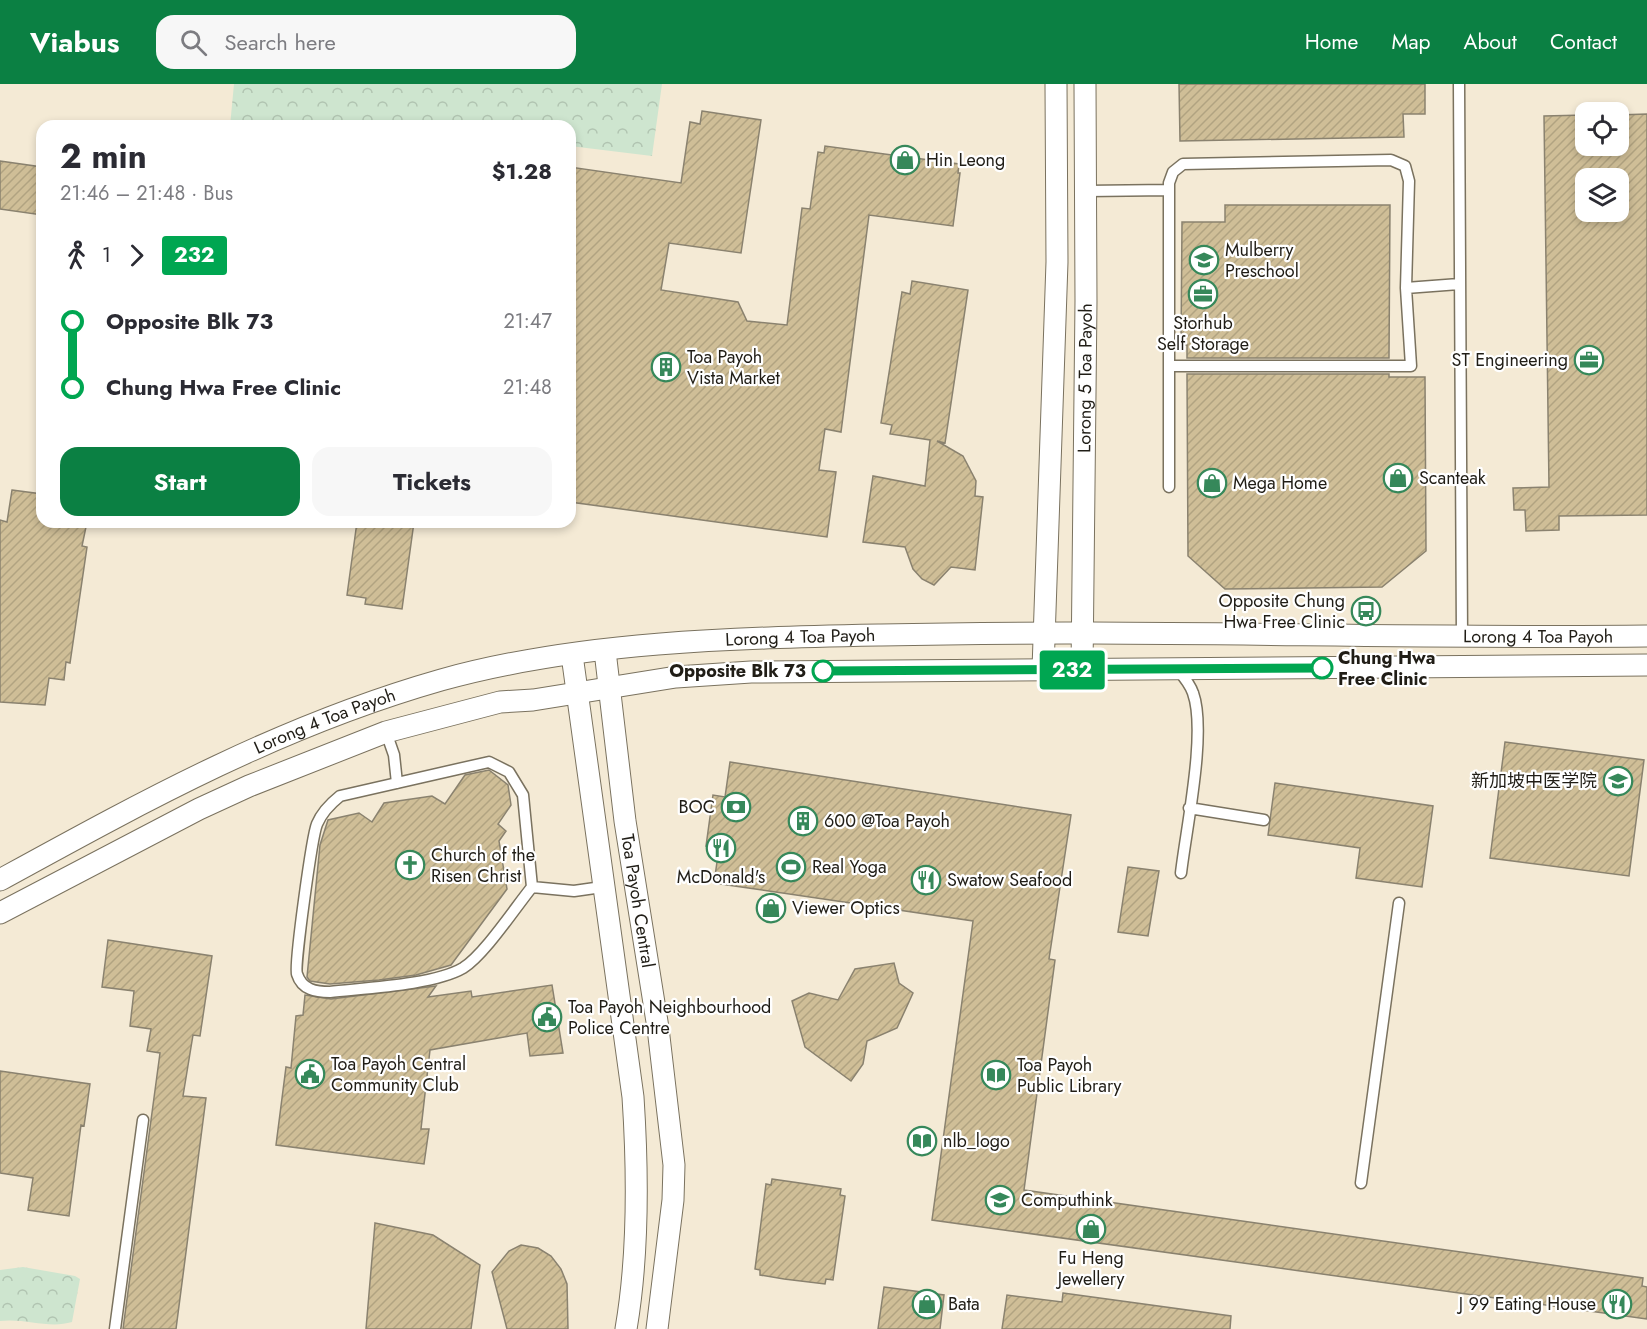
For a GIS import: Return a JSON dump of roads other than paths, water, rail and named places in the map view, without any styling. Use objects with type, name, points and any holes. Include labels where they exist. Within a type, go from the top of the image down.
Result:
[{"type":"street","name":"Lorong 5 Toa Payoh","points":[[1043,669],[1057,262],[1056,84]]},
{"type":"street","name":"Lorong 5 Toa Payoh","points":[[1082,670],[1085,84]]},
{"type":"street","name":"Lorong 4 Toa Payoh","points":[[0,880],[163,790],[313,722],[446,679],[572,655],[644,645],[813,637],[1044,633],[1462,638],[1647,636]]},
{"type":"street","name":"Toa Payoh Central","points":[[606,651],[625,821],[658,1028],[674,1166],[673,1200],[657,1329]]},
{"type":"street","name":"Toa Payoh Central","points":[[572,655],[602,887],[628,1057],[637,1157],[635,1226],[627,1329]]},
{"type":"street","name":"Lorong 4 Toa Payoh","points":[[0,913],[199,809],[259,782],[386,732],[500,702],[533,700],[676,677],[751,672],[1647,665]]},
{"type":"lane","points":[[1459,84],[1462,638]]},
{"type":"lane","points":[[1169,366],[1411,366],[1406,288],[1409,181],[1405,166],[1390,160],[1183,164],[1173,172],[1169,189],[1169,366],[1169,487]]},
{"type":"lane","points":[[1086,191],[1169,189]]},
{"type":"lane","points":[[1406,288],[1459,285]]},
{"type":"lane","points":[[1178,669],[1194,694],[1197,718],[1197,744],[1180,873]]},
{"type":"lane","points":[[386,732],[394,755],[397,783]]},
{"type":"lane","points":[[489,762],[509,772],[522,795],[532,887],[476,956],[464,968],[442,977],[315,992],[304,986],[296,973],[316,825],[327,807],[340,796],[489,762]]},
{"type":"lane","points":[[1189,808],[1264,820]]},
{"type":"lane","points":[[532,887],[574,891],[602,887]]},
{"type":"lane","points":[[1361,1183],[1399,903]]},
{"type":"lane","points":[[115,1329],[143,1120]]},
{"type":"place","name":"Hin Leong","points":[[905,160]]},
{"type":"place","name":"Mulberry Preschool","points":[[1204,260]]},
{"type":"place","name":"Storhub Self Storage","points":[[1203,294]]},
{"type":"place","name":"ST Engineering","points":[[1589,360]]},
{"type":"place","name":"Toa Payoh Vista Market","points":[[666,367]]},
{"type":"place","name":"Scanteak","points":[[1398,478]]},
{"type":"place","name":"Mega Home","points":[[1212,483]]},
{"type":"place","name":"Opposite Chung Hwa Free Clinic","points":[[1366,611]]},
{"type":"place","name":"Chung Hwa Free Clinic","points":[[1322,668]]},
{"type":"place","name":"Opposite Blk 73","points":[[823,671]]},
{"type":"place","name":"新加坡中医学院","points":[[1618,781]]},
{"type":"place","name":"BOC","points":[[736,807]]},
{"type":"place","name":"600 @Toa Payoh","points":[[803,821]]},
{"type":"place","name":"McDonald's","points":[[721,848]]},
{"type":"place","name":"Church of the Risen Christ","points":[[410,865]]},
{"type":"place","name":"Real Yoga","points":[[791,867]]},
{"type":"place","name":"Swatow Seafood","points":[[926,880]]},
{"type":"place","name":"Viewer Optics","points":[[771,908]]},
{"type":"place","name":"Toa Payoh Neighbourhood Police Centre","points":[[547,1017]]},
{"type":"place","name":"Toa Payoh Central Community Club","points":[[310,1074]]},
{"type":"place","name":"Toa Payoh Public Library","points":[[996,1075]]},
{"type":"place","name":"nlb_logo","points":[[922,1141]]},
{"type":"place","name":"Computhink","points":[[1000,1200]]},
{"type":"place","name":"Fu Heng Jewellery","points":[[1091,1229]]},
{"type":"place","name":"Bata","points":[[927,1304]]},
{"type":"place","name":"J 99 Eating House","points":[[1617,1304]]}]
